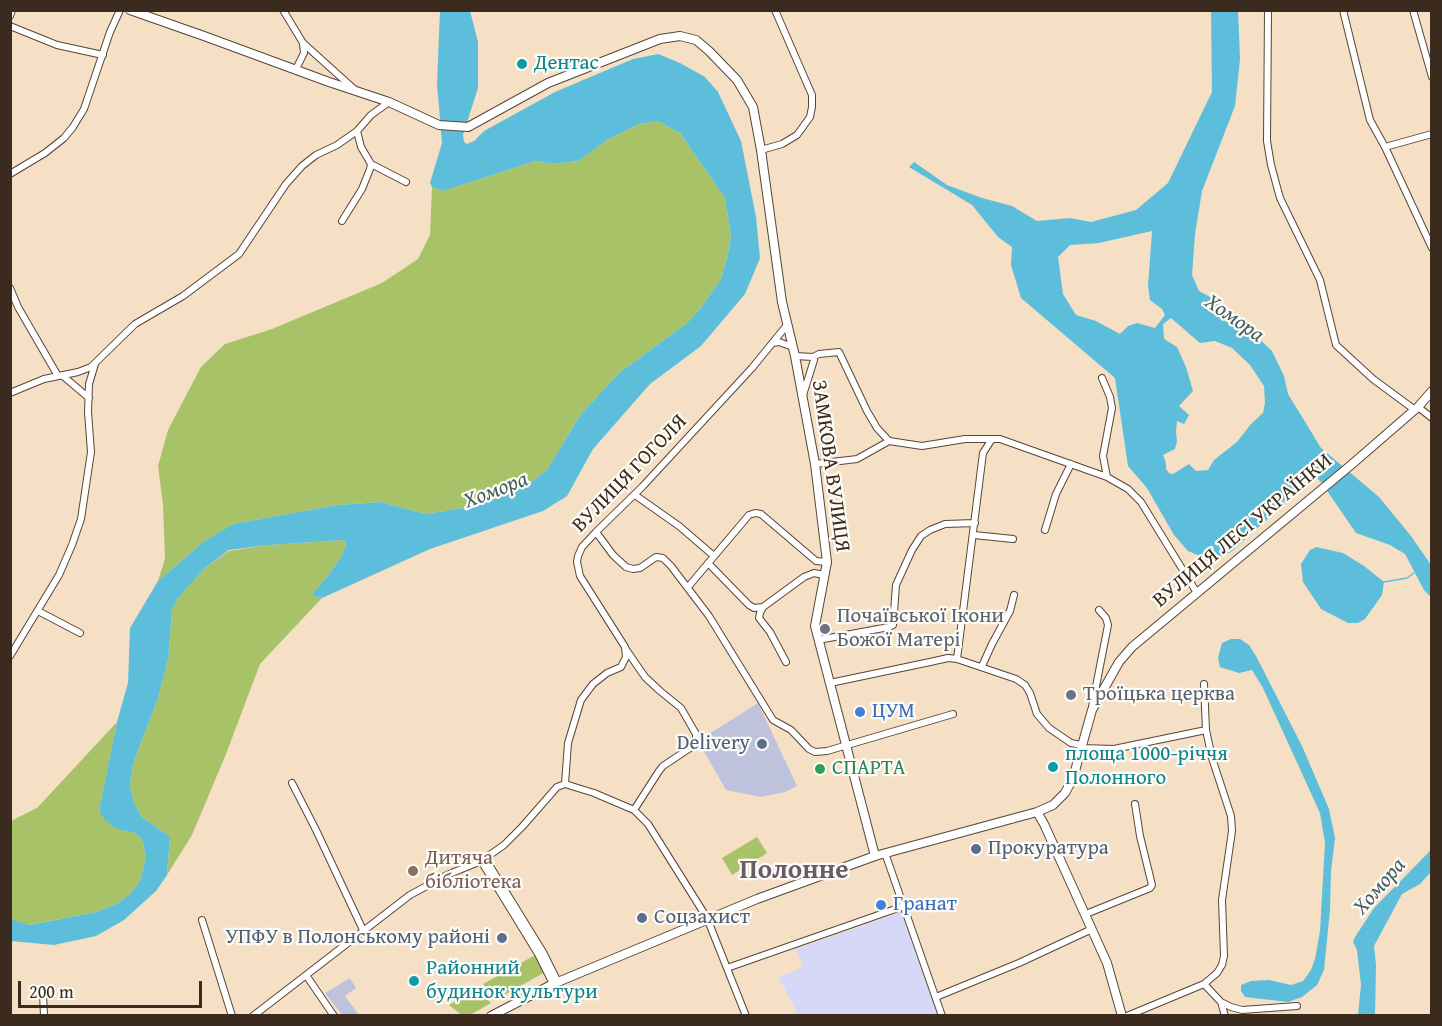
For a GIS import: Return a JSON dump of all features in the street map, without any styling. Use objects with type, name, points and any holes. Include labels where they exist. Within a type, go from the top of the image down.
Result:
[{"type":"main road","name":"ВУЛИЦЯ ЛЕСІ УКРАЇНКИ","points":[[491,1016],[556,983],[707,918],[875,856],[1037,812],[1053,805],[1065,793],[1073,778],[1092,710],[1119,662],[1132,647],[1323,489],[1416,408],[1431,391]]},
{"type":"main road","points":[[1037,812],[1107,963],[1122,1016]]},
{"type":"street","points":[[10,16],[12,10]]},
{"type":"street","points":[[10,174],[45,153],[64,138],[73,127],[84,109],[120,10]]},
{"type":"street","points":[[130,10],[388,102]]},
{"type":"street","points":[[283,10],[303,43],[356,91],[371,96]]},
{"type":"street","points":[[761,150],[782,144],[797,135],[810,117],[812,107],[812,95],[775,10]]},
{"type":"street","points":[[1269,10],[1267,141],[1271,165],[1280,198],[1320,280],[1336,345],[1373,379],[1431,418]]},
{"type":"street","points":[[1343,10],[1370,120],[1385,147],[1431,248]]},
{"type":"street","points":[[1413,10],[1431,77]]},
{"type":"street","points":[[10,26],[57,45],[103,55]]},
{"type":"street","name":"ЗАМКОВА ВУЛИЦЯ","points":[[388,102],[439,125],[468,127],[548,83],[660,39],[680,36],[696,40],[741,86],[753,107],[782,302],[795,356],[815,464],[826,562],[815,626],[875,856]]},
{"type":"street","points":[[296,69],[304,53],[303,43]]},
{"type":"street","points":[[10,393],[44,379],[84,369],[95,362],[135,324],[183,296],[239,254],[286,184],[302,166],[357,131],[388,102]]},
{"type":"street","points":[[357,131],[361,147],[371,164],[406,182]]},
{"type":"street","points":[[1385,147],[1431,134]]},
{"type":"street","points":[[342,220],[362,189],[371,164]]},
{"type":"street","points":[[10,288],[18,308],[60,376],[89,398]]},
{"type":"street","name":"ВУЛИЦЯ ГОГОЛЯ","points":[[634,810],[663,766],[693,746],[696,740],[693,726],[681,708],[660,691],[637,665],[580,576],[578,556],[596,532],[635,495],[752,369],[788,325]]},
{"type":"street","points":[[773,344],[779,342],[793,347]]},
{"type":"street","points":[[795,356],[813,357],[819,354],[839,352],[867,411],[877,428],[889,441]]},
{"type":"street","points":[[802,399],[813,357]]},
{"type":"street","points":[[10,656],[59,575],[81,519],[91,452],[89,384],[95,362]]},
{"type":"street","points":[[1092,472],[1099,466],[1104,456],[1112,408],[1102,378]]},
{"type":"street","points":[[957,659],[984,450],[980,438]]},
{"type":"street","points":[[815,464],[857,459],[889,441],[922,446],[980,438],[1000,439],[1107,477],[1128,489],[1141,502],[1197,593]]},
{"type":"street","points":[[984,450],[992,438]]},
{"type":"street","points":[[1104,456],[1107,477]]},
{"type":"street","points":[[1045,530],[1056,494],[1071,464]]},
{"type":"street","points":[[635,495],[679,526],[714,556]]},
{"type":"street","points":[[688,587],[748,515],[755,513],[761,514],[816,561],[826,562]]},
{"type":"street","points":[[818,640],[893,625],[896,585],[921,536],[945,524],[975,523]]},
{"type":"street","points":[[596,532],[613,555],[626,567],[640,568],[656,557],[663,558],[709,616],[773,720],[791,730],[809,749],[815,752],[826,751],[953,714]]},
{"type":"street","points":[[974,535],[1013,539]]},
{"type":"street","points":[[814,573],[816,561]]},
{"type":"street","points":[[708,563],[749,605],[770,632],[786,662]]},
{"type":"street","points":[[749,605],[758,609],[804,577],[814,573],[824,575]]},
{"type":"street","points":[[982,666],[1010,611],[1014,595]]},
{"type":"street","points":[[759,618],[763,607]]},
{"type":"street","name":"ВУЛИЦЯ ЛЕСІ УКРАЇНКИ","points":[[1092,710],[1108,625],[1106,618],[1099,610]]},
{"type":"street","points":[[38,611],[80,633]]},
{"type":"street","points":[[621,667],[626,657],[625,647]]},
{"type":"street","points":[[830,683],[948,658],[957,659],[982,666],[1016,679],[1025,685],[1037,714],[1043,721],[1071,743],[1081,747],[1114,749],[1206,730]]},
{"type":"street","points":[[565,784],[568,743],[581,700],[593,684],[607,673],[629,664],[637,665]]},
{"type":"street","points":[[1127,1016],[1204,984],[1217,973],[1222,965],[1224,956],[1222,900],[1232,831],[1231,816],[1212,758],[1206,730],[1204,684]]},
{"type":"street","points":[[292,783],[363,930]]},
{"type":"street","points":[[253,1016],[410,895],[483,859],[504,844],[557,787],[565,784],[594,793],[634,810],[648,824],[707,918],[746,1016]]},
{"type":"street","points":[[1086,914],[1150,888],[1152,885],[1135,804]]},
{"type":"street","points":[[885,853],[942,1016]]},
{"type":"street","points":[[483,859],[543,952],[556,983]]},
{"type":"street","points":[[727,968],[904,906]]},
{"type":"street","points":[[202,920],[231,1016]]},
{"type":"street","points":[[936,997],[1019,963],[1092,929]]},
{"type":"street","points":[[306,975],[334,1016]]},
{"type":"street","points":[[1204,984],[1221,1002],[1242,1010],[1297,1006]]},
{"type":"street","points":[[43,993],[44,1016]]},
{"type":"street","points":[[1221,1002],[1225,1016]]},
{"type":"shaded area","points":[[758,703],[797,786],[785,792],[761,797],[726,790],[698,741]]},
{"type":"shaded area","points":[[901,912],[938,1015],[798,1015],[779,977],[803,967],[796,949]]},
{"type":"shaded area","points":[[350,978],[356,988],[345,996],[359,1015],[342,1015],[325,993]]},
{"type":"green space","points":[[658,121],[680,133],[725,198],[731,236],[727,259],[720,281],[699,310],[687,323],[619,373],[581,414],[547,470],[521,489],[464,508],[425,514],[381,502],[337,505],[233,524],[203,542],[158,581],[165,559],[163,504],[158,466],[168,430],[201,367],[225,344],[272,329],[382,283],[418,259],[430,235],[432,187],[443,191],[535,161],[553,164],[578,161],[607,140],[639,124]]},
{"type":"green space","points":[[344,540],[346,545],[341,557],[312,594],[322,598],[260,664],[192,835],[167,875],[170,837],[142,817],[134,803],[130,785],[133,764],[158,698],[168,660],[172,610],[178,598],[205,568],[229,551],[268,545]]},
{"type":"green space","points":[[117,722],[99,811],[117,829],[135,833],[142,839],[146,857],[140,881],[130,894],[118,903],[97,912],[28,925],[11,919],[11,821],[37,808]]},
{"type":"green space","points":[[757,837],[767,853],[732,875],[722,858]]},
{"type":"green space","points":[[537,954],[547,971],[497,999],[483,984]]},
{"type":"green space","points":[[477,989],[491,1003],[470,1015],[462,1015],[449,1005]]},
{"type":"water","points":[[440,11],[470,11],[478,42],[478,88],[463,135],[464,142],[467,144],[474,141],[484,131],[555,92],[633,59],[658,54],[705,77],[718,92],[741,141],[756,217],[760,258],[745,294],[701,346],[650,384],[593,449],[567,496],[543,511],[430,549],[322,598],[312,594],[341,557],[346,545],[344,540],[229,550],[205,568],[178,598],[172,610],[168,660],[158,698],[133,764],[130,785],[134,803],[142,817],[170,837],[167,875],[156,891],[124,920],[96,936],[54,945],[11,941],[11,919],[29,925],[97,912],[118,903],[130,894],[140,881],[146,857],[142,839],[135,833],[117,829],[105,820],[99,811],[117,722],[128,683],[130,628],[158,581],[203,542],[233,524],[337,505],[381,502],[425,514],[464,508],[521,489],[547,470],[581,414],[619,373],[687,323],[720,281],[731,236],[725,198],[680,133],[658,121],[639,124],[607,140],[578,161],[553,164],[535,161],[443,191],[432,187],[430,183],[442,143],[437,84]]},
{"type":"water","name":"Хомора","points":[[1211,11],[1238,11],[1240,59],[1235,106],[1202,191],[1195,234],[1192,275],[1199,291],[1214,299],[1224,314],[1250,325],[1255,335],[1272,351],[1284,376],[1288,394],[1321,448],[1379,497],[1411,536],[1431,565],[1431,597],[1424,590],[1405,554],[1390,545],[1356,533],[1314,475],[1306,478],[1296,493],[1231,552],[1205,558],[1188,551],[1174,535],[1147,488],[1128,466],[1115,378],[1021,298],[1011,265],[1012,247],[998,237],[972,205],[909,167],[914,162],[947,185],[1012,206],[1037,221],[1070,218],[1091,222],[1136,210],[1168,183],[1212,92]],"holes":[[[1152,231],[1148,286],[1150,300],[1162,309],[1165,315],[1155,328],[1137,323],[1128,326],[1120,334],[1096,321],[1076,315],[1063,294],[1058,257],[1070,245],[1099,243]],[[1171,318],[1200,343],[1215,341],[1232,348],[1250,365],[1264,386],[1263,413],[1237,442],[1214,460],[1208,470],[1196,471],[1189,464],[1173,474],[1166,469],[1163,455],[1175,449],[1177,421],[1184,424],[1189,415],[1179,406],[1193,391],[1177,347],[1164,339],[1163,324]]]},
{"type":"water","points":[[1316,547],[1343,553],[1384,582],[1382,595],[1365,619],[1358,623],[1348,623],[1321,609],[1303,582],[1301,564],[1310,550]]},
{"type":"water","points":[[1231,639],[1240,639],[1249,645],[1256,656],[1302,746],[1329,809],[1335,838],[1324,970],[1317,985],[1302,997],[1288,1002],[1245,997],[1241,991],[1241,985],[1251,981],[1269,980],[1291,985],[1303,981],[1311,970],[1320,931],[1325,843],[1320,813],[1263,688],[1252,670],[1239,673],[1220,667],[1218,658],[1222,643]]},
{"type":"water","points":[[1431,847],[1431,872],[1420,884],[1402,894],[1374,946],[1375,1015],[1358,1015],[1361,985],[1357,950],[1353,942],[1355,937],[1374,908],[1429,852]]},
{"type":"waterway","points":[[1384,582],[1407,578],[1414,573]]},
{"type":"place","name":"Дентас","points":[[522,64]]},
{"type":"place","name":"Почаївської Ікони Божої Матері","points":[[825,629]]},
{"type":"place","name":"Троїцька церква","points":[[1071,695]]},
{"type":"place","name":"ЦУМ","points":[[860,712]]},
{"type":"place","name":"Delivery","points":[[762,744]]},
{"type":"place","name":"площа 1000-річчя Полонного","points":[[1053,767]]},
{"type":"place","name":"СПАРТА","points":[[820,769]]},
{"type":"place","name":"Прокуратура","points":[[976,849]]},
{"type":"place","name":"Дитяча бібліотека","points":[[413,871]]},
{"type":"place","name":"Гранат","points":[[881,905]]},
{"type":"place","name":"Соцзахист","points":[[642,918]]},
{"type":"place","name":"УПФУ в Полонському районі","points":[[502,938]]},
{"type":"place","name":"Районний будинок культури","points":[[414,981]]},
{"type":"district","name":"Полонне","points":[[794,871]]}]
